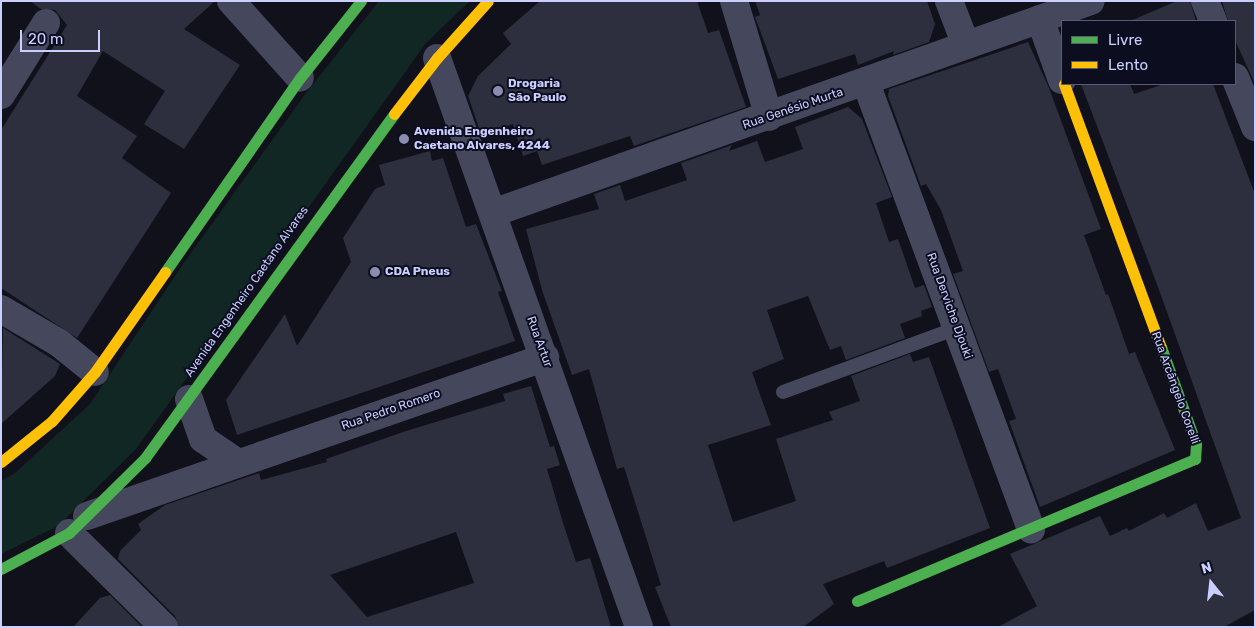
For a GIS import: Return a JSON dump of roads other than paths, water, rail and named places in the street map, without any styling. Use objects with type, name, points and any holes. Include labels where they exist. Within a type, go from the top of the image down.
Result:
[{"type":"main road","points":[[1,462],[52,421],[94,372],[300,78],[361,1]]},
{"type":"main road","name":"Avenida Engenheiro Caetano Alvares","points":[[1,568],[78,524],[145,458],[328,200],[437,58],[488,1]]},
{"type":"main road","name":"Rua Arcângelo Corelli","points":[[857,601],[1191,464],[1197,452],[1064,85]]},
{"type":"street","points":[[231,1],[300,78]]},
{"type":"street","points":[[734,1],[770,117]]},
{"type":"street","points":[[949,1],[966,45]]},
{"type":"street","name":"Rua Genésio Murta","points":[[493,213],[770,117],[1091,1]]},
{"type":"street","points":[[1205,1],[1213,20]]},
{"type":"street","points":[[1040,19],[1061,77]]},
{"type":"street","points":[[1,95],[46,23]]},
{"type":"street","name":"Rua Artur","points":[[437,58],[639,627]]},
{"type":"street","points":[[1236,80],[1255,127]]},
{"type":"street","name":"Rua Derviche Djouki","points":[[866,82],[1031,530]]},
{"type":"street","points":[[1,309],[60,343],[94,372]]},
{"type":"street","name":"Rua Pedro Romero","points":[[78,524],[238,463],[544,357]]},
{"type":"street","points":[[188,399],[203,439],[238,463]]},
{"type":"street","points":[[78,524],[164,627]]},
{"type":"lane","points":[[782,392],[957,328]]},
{"type":"place","name":"Drogaria São Paulo","points":[[498,91]]},
{"type":"place","name":"Avenida Engenheiro Caetano Alvares, 4244","points":[[404,139]]},
{"type":"place","name":"CDA Pneus","points":[[375,272]]}]
